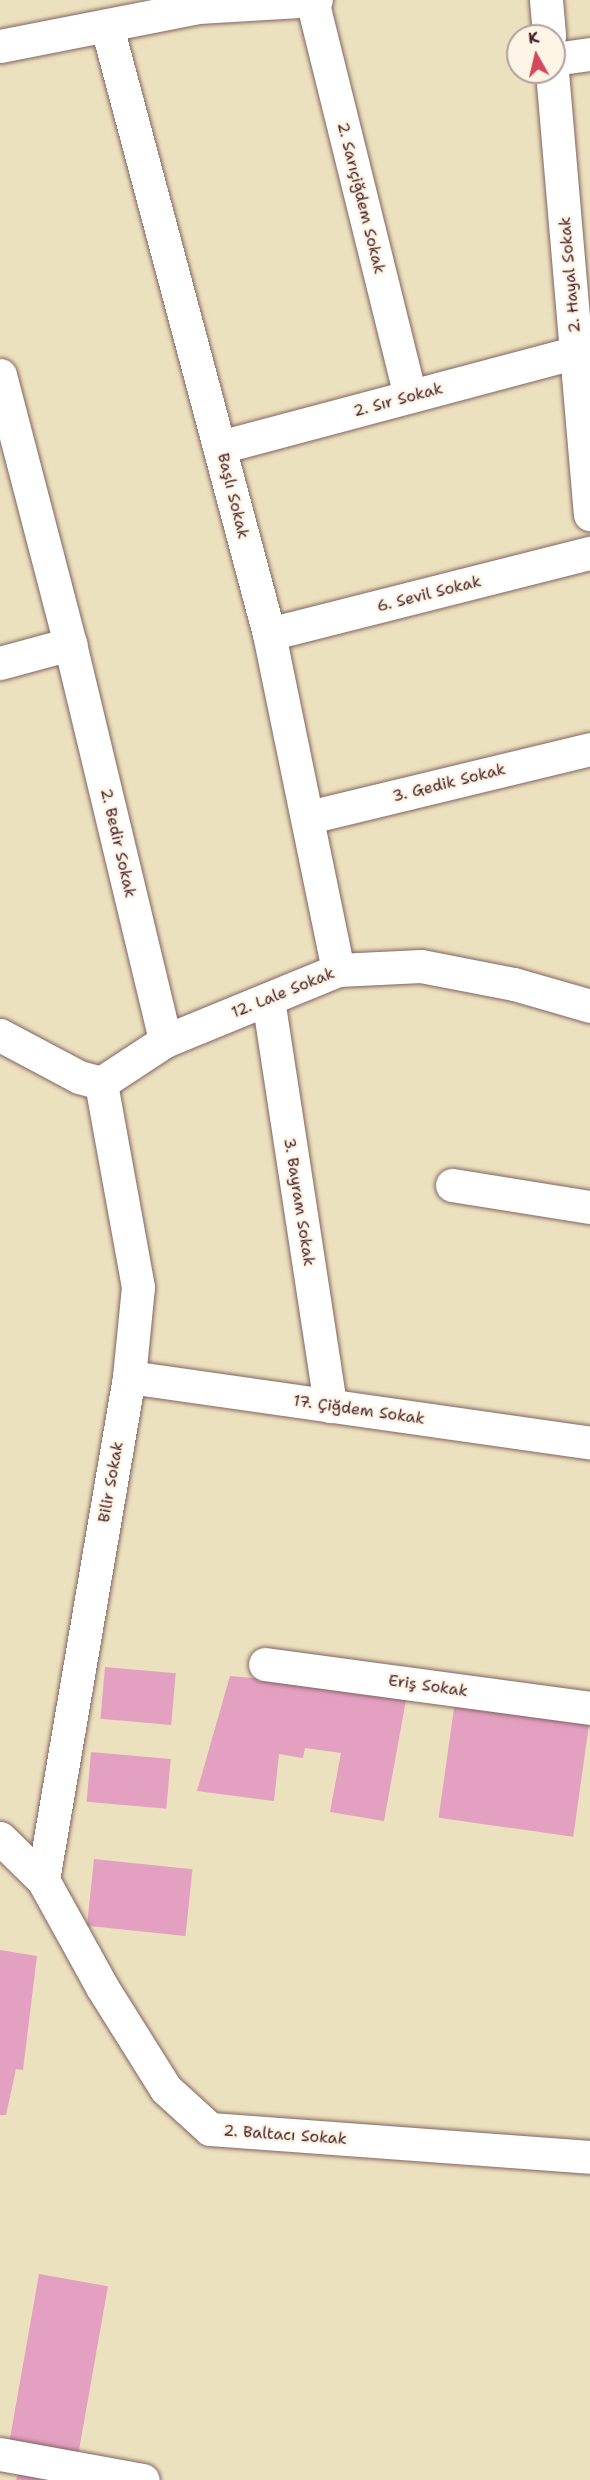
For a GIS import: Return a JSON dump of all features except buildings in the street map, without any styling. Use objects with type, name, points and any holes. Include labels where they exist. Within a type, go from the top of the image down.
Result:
[{"type":"street","points":[[0,46],[106,27],[198,4],[314,0]]},
{"type":"street","name":"2. Sarıçiğdem Sokak","points":[[314,0],[410,396]]},
{"type":"street","points":[[546,0],[548,24]]},
{"type":"street","name":"Başlı Sokak","points":[[106,27],[269,634],[309,817],[338,970]]},
{"type":"street","points":[[566,57],[590,54]]},
{"type":"street","name":"2. Hayal Sokak","points":[[554,84],[578,226],[576,352],[590,514]]},
{"type":"street","name":"2. Sır Sokak","points":[[220,447],[576,352]]},
{"type":"street","name":"2. Bedir Sokak","points":[[0,375],[70,645],[165,1041]]},
{"type":"street","name":"6. Sevil Sokak","points":[[269,634],[590,553]]},
{"type":"street","points":[[0,663],[70,645]]},
{"type":"street","name":"3. Gedik Sokak","points":[[309,817],[590,749]]},
{"type":"street","name":"12. Lale Sokak","points":[[101,1083],[165,1041],[338,970],[422,966],[514,984],[590,1006]]},
{"type":"street","name":"3. Bayram Sokak","points":[[268,999],[330,1406]]},
{"type":"street","points":[[0,1035],[79,1077],[101,1083]]},
{"type":"street","name":"Bilir Sokak","points":[[43,1880],[129,1377],[138,1287],[101,1083]]},
{"type":"street","points":[[452,1185],[590,1207]]},
{"type":"street","name":"17. Çiğdem Sokak","points":[[129,1377],[590,1443]]},
{"type":"street","name":"Eriş Sokak","points":[[265,1664],[590,1708]]},
{"type":"street","name":"2. Baltacı Sokak","points":[[0,1838],[43,1880],[102,1987],[166,2090],[210,2129],[590,2157]]},
{"type":"street","points":[[0,2454],[99,2476],[143,2480]]}]
